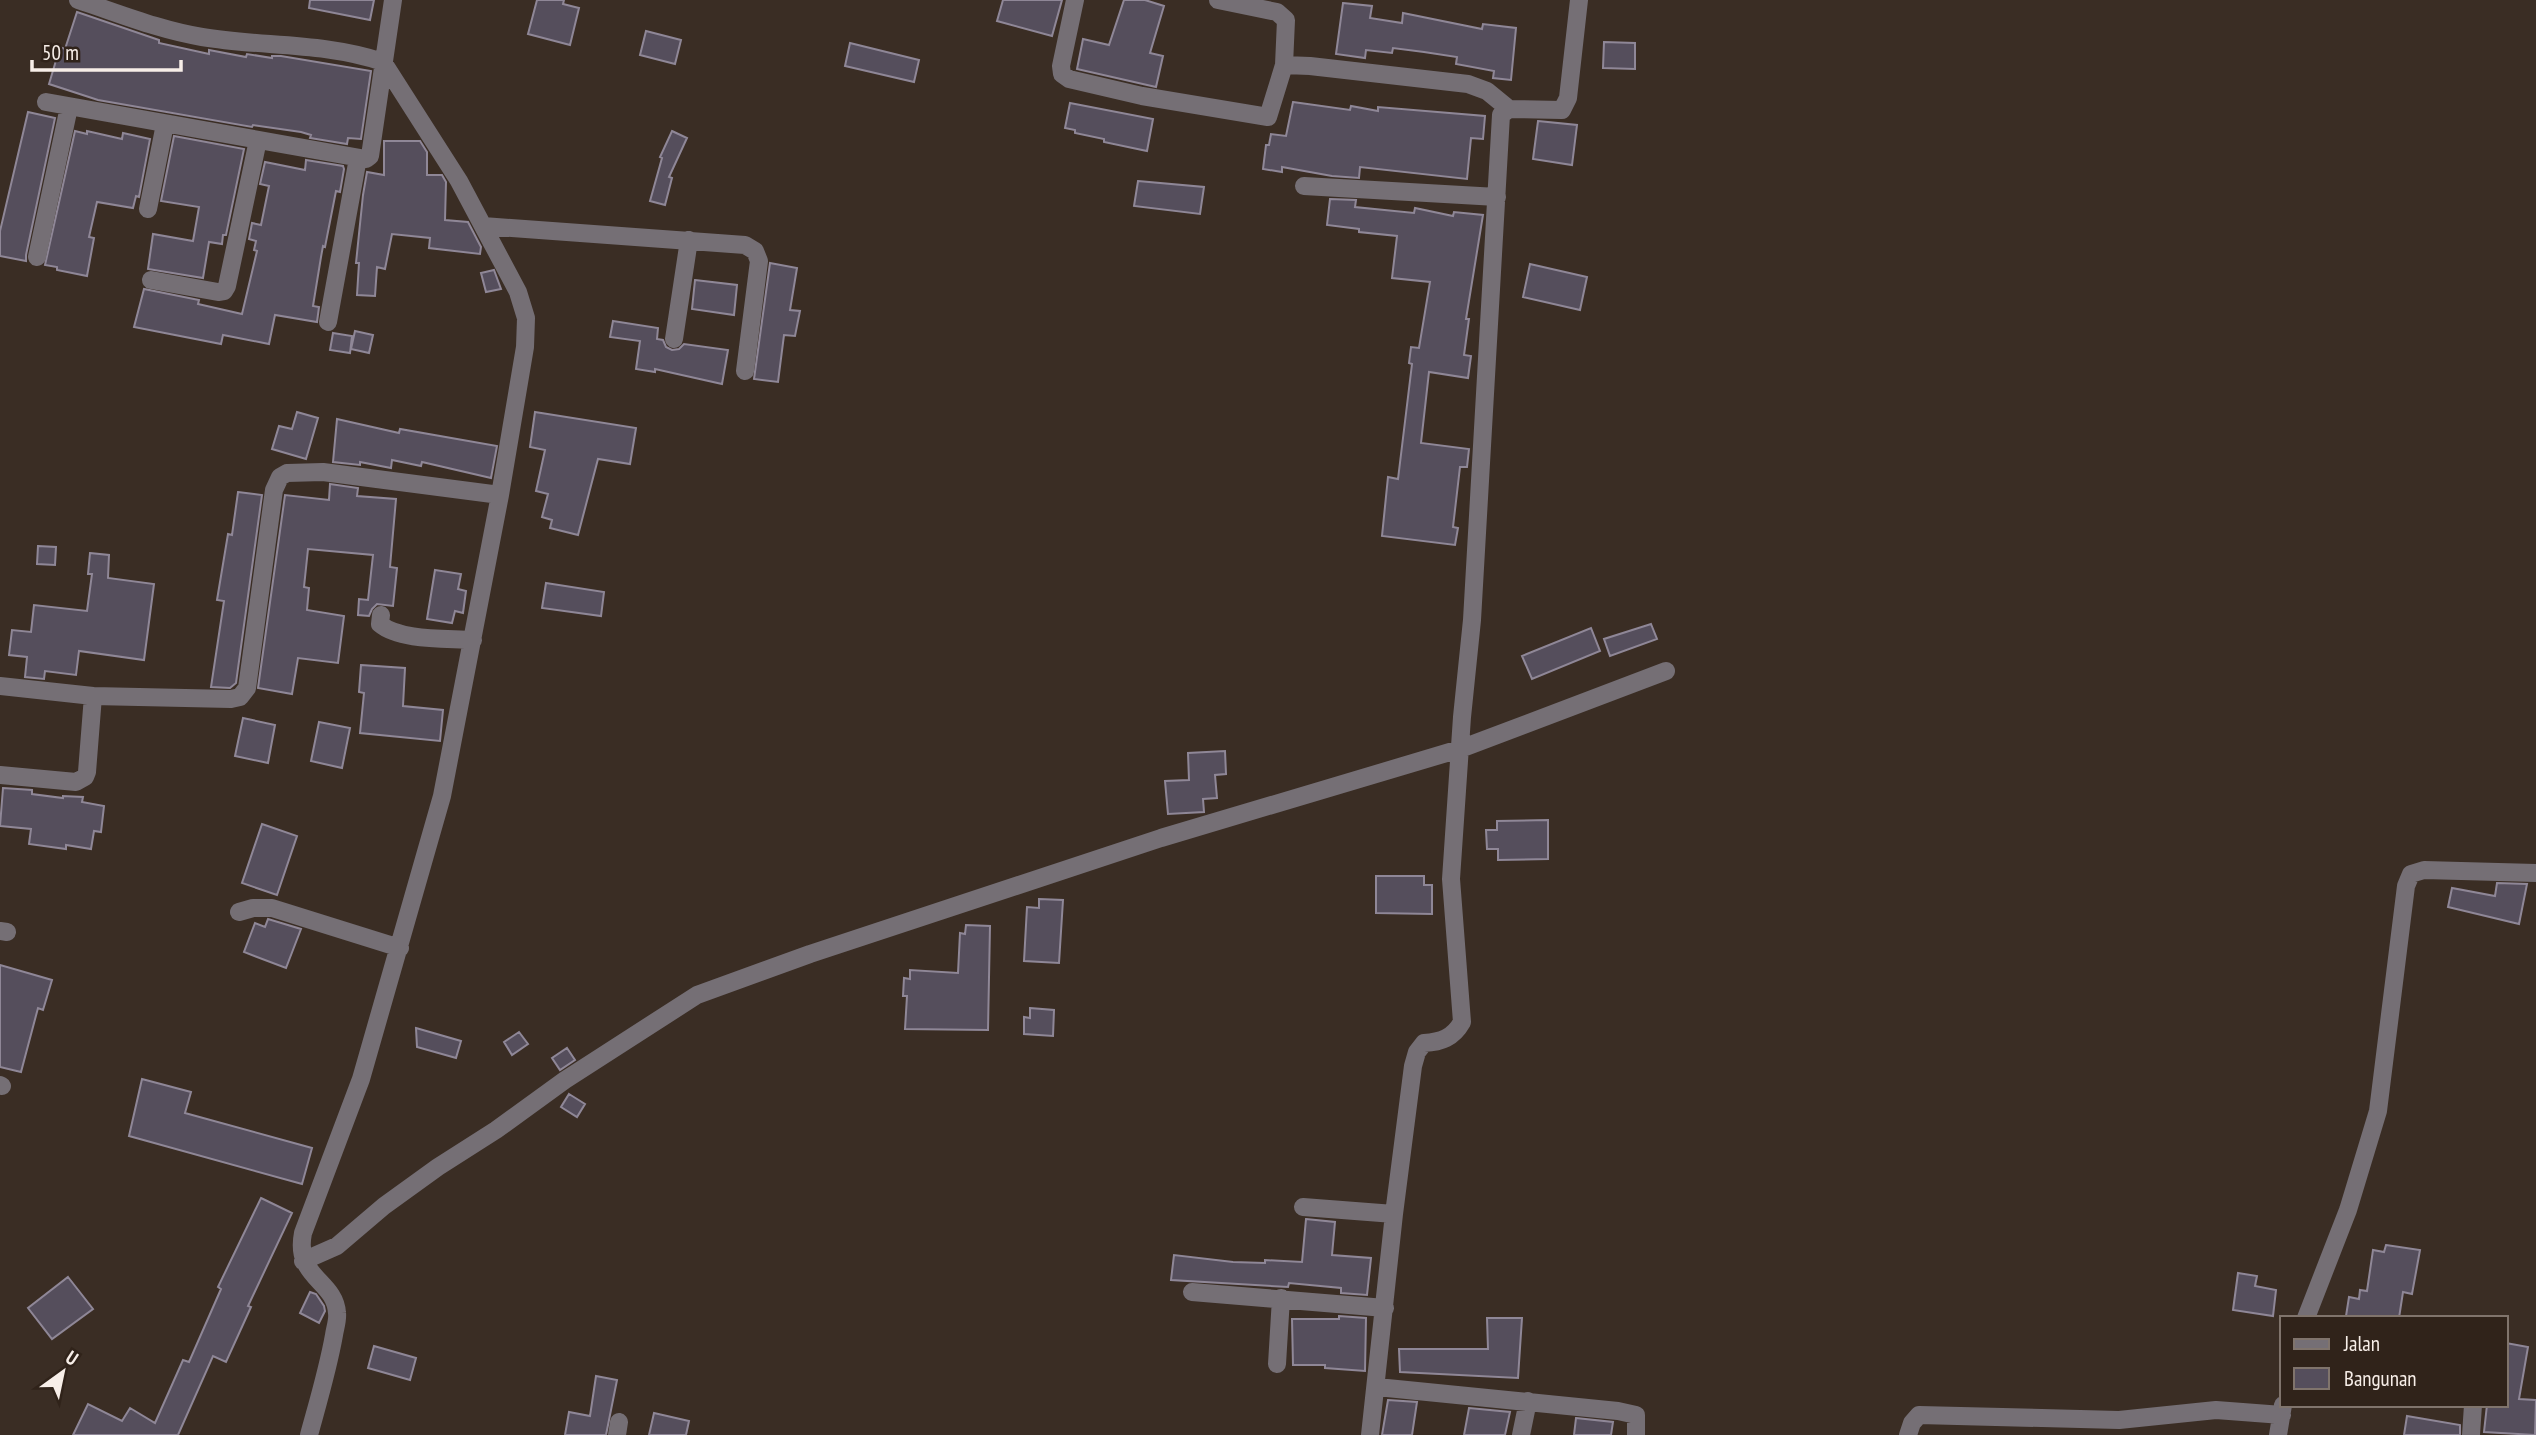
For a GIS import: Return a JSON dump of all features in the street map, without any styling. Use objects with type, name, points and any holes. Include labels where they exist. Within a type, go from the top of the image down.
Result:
[{"type":"street","points":[[78,0],[200,37],[338,50],[383,62],[459,181],[518,292],[526,318],[525,347],[500,495],[443,796],[361,1079],[300,1246],[303,1261],[332,1300],[337,1313],[330,1356],[309,1435]]},
{"type":"street","points":[[46,102],[366,159],[370,156],[393,0]]},
{"type":"street","points":[[1075,0],[1061,66],[1062,74],[1069,79],[1142,96],[1268,117],[1284,65],[1286,20],[1277,12],[1218,0]]},
{"type":"street","points":[[1370,1435],[1394,1214],[1417,1052],[1424,1043],[1439,1042],[1456,1033],[1462,1023],[1451,879],[1472,620],[1501,115],[1509,109],[1562,110],[1568,98],[1579,0]]},
{"type":"street","points":[[1284,65],[1468,84],[1487,91],[1509,109]]},
{"type":"street","points":[[37,257],[69,107]]},
{"type":"street","points":[[148,209],[166,124]]},
{"type":"street","points":[[151,280],[218,292],[224,290],[258,140]]},
{"type":"street","points":[[328,322],[358,158]]},
{"type":"street","points":[[1304,186],[1497,197]]},
{"type":"street","points":[[483,226],[745,245],[755,251],[759,261],[745,371]]},
{"type":"street","points":[[674,339],[689,240]]},
{"type":"street","points":[[0,686],[93,696],[240,697],[247,688],[274,490],[280,477],[287,473],[323,471],[500,495]]},
{"type":"street","points":[[381,615],[380,624],[395,633],[473,640]]},
{"type":"street","points":[[303,1261],[337,1246],[384,1206],[438,1167],[496,1130],[599,1057],[697,995],[810,954],[1161,838],[1460,749],[1666,671]]},
{"type":"street","points":[[0,775],[76,782],[81,780],[87,772],[93,696]]},
{"type":"street","points":[[2307,1316],[2348,1210],[2378,1111],[2406,886],[2411,874],[2424,870],[2536,873]]},
{"type":"street","points":[[239,912],[253,908],[272,908],[400,948]]},
{"type":"street","points":[[1303,1207],[1394,1214]]},
{"type":"street","points":[[1192,1292],[1385,1308]]},
{"type":"street","points":[[1277,1364],[1281,1298]]},
{"type":"street","points":[[1377,1387],[1618,1411],[1636,1415],[1636,1435]]},
{"type":"street","points":[[1521,1435],[1528,1401]]},
{"type":"street","points":[[2471,1435],[2473,1407]]},
{"type":"street","points":[[1908,1435],[1912,1423],[1919,1415],[2119,1420],[2216,1410],[2282,1410],[2278,1435]]},
{"type":"building","points":[[310,0],[374,0],[370,20],[309,8]]},
{"type":"building","points":[[537,0],[564,0],[563,4],[579,8],[570,45],[528,34]]},
{"type":"building","points":[[1003,0],[1062,0],[1052,36],[997,21]]},
{"type":"building","points":[[1124,0],[1145,0],[1164,6],[1150,53],[1163,56],[1156,87],[1077,69],[1083,39],[1109,45]]},
{"type":"building","points":[[1343,3],[1372,6],[1370,18],[1402,23],[1403,13],[1482,29],[1483,24],[1516,28],[1511,80],[1493,78],[1494,71],[1456,64],[1457,57],[1424,52],[1393,48],[1392,53],[1366,50],[1365,58],[1336,54]]},
{"type":"building","points":[[77,12],[159,40],[159,43],[209,54],[209,50],[246,57],[247,54],[272,58],[281,56],[371,71],[361,139],[348,138],[347,144],[310,138],[311,135],[301,132],[252,127],[98,100],[49,84],[60,47],[65,49]]},
{"type":"building","points":[[646,31],[681,40],[675,64],[640,55]]},
{"type":"building","points":[[1604,42],[1635,43],[1635,69],[1603,68]]},
{"type":"building","points":[[850,43],[919,60],[914,82],[845,66]]},
{"type":"building","points":[[1293,102],[1350,110],[1351,106],[1378,111],[1378,107],[1485,116],[1483,139],[1471,138],[1467,179],[1360,167],[1359,178],[1282,167],[1282,172],[1263,169],[1266,145],[1269,145],[1271,134],[1286,136]]},
{"type":"building","points":[[1070,103],[1153,119],[1147,151],[1104,142],[1104,139],[1065,128]]},
{"type":"building","points":[[28,112],[55,118],[26,261],[0,256],[0,231]]},
{"type":"building","points":[[1538,121],[1577,125],[1572,165],[1533,159]]},
{"type":"building","points":[[75,131],[122,139],[123,133],[150,139],[139,197],[136,196],[133,208],[97,202],[89,237],[94,238],[87,276],[45,265]]},
{"type":"building","points":[[672,131],[687,138],[669,177],[672,178],[665,205],[650,201],[662,158],[660,157]]},
{"type":"building","points":[[174,136],[244,149],[226,235],[223,235],[222,244],[209,242],[203,278],[148,269],[153,234],[193,241],[199,207],[161,201]]},
{"type":"building","points":[[384,141],[420,141],[427,152],[427,175],[442,175],[446,182],[445,220],[468,222],[481,247],[480,254],[429,248],[430,238],[392,234],[385,269],[377,267],[375,296],[357,295],[359,263],[356,263],[367,172],[384,175]]},
{"type":"building","points":[[306,160],[343,166],[344,169],[340,192],[336,191],[321,257],[313,306],[319,307],[317,322],[275,315],[269,344],[223,335],[221,344],[134,327],[144,289],[199,300],[198,304],[242,314],[257,251],[254,250],[256,241],[249,239],[252,223],[261,225],[269,186],[260,184],[265,162],[305,170]]},
{"type":"building","points":[[1138,181],[1204,187],[1200,214],[1134,206]]},
{"type":"building","points":[[1330,199],[1356,200],[1355,207],[1414,213],[1415,208],[1453,216],[1454,212],[1483,215],[1466,319],[1469,319],[1464,355],[1471,356],[1468,378],[1429,372],[1421,443],[1469,449],[1467,467],[1460,467],[1453,527],[1458,528],[1455,545],[1382,536],[1388,477],[1398,479],[1412,364],[1409,363],[1411,347],[1419,348],[1430,282],[1392,278],[1397,236],[1327,225]]},
{"type":"building","points":[[770,263],[797,268],[790,310],[800,311],[795,336],[784,335],[778,382],[754,379]]},
{"type":"building","points":[[1530,264],[1587,277],[1580,310],[1523,297]]},
{"type":"building","points":[[494,270],[501,289],[486,292],[481,273]]},
{"type":"building","points":[[695,280],[737,285],[734,315],[692,309]]},
{"type":"building","points":[[613,321],[658,328],[657,339],[663,340],[666,347],[672,350],[679,349],[684,344],[728,350],[722,384],[655,369],[655,372],[636,369],[640,341],[610,337]]},
{"type":"building","points":[[355,331],[373,335],[369,353],[351,349]]},
{"type":"building","points":[[333,333],[352,336],[350,353],[330,350]]},
{"type":"building","points":[[297,412],[318,418],[306,459],[272,449],[279,426],[292,429]]},
{"type":"building","points":[[535,412],[636,428],[630,464],[598,459],[578,535],[550,528],[552,520],[542,517],[548,494],[536,491],[545,450],[530,447]]},
{"type":"building","points":[[337,419],[399,433],[400,429],[497,446],[491,478],[422,462],[421,466],[392,460],[391,468],[360,462],[360,465],[333,462]]},
{"type":"building","points":[[330,484],[358,488],[357,496],[396,499],[390,567],[397,568],[393,606],[377,604],[369,616],[358,615],[359,599],[368,600],[373,555],[308,549],[304,587],[309,588],[307,610],[344,616],[338,663],[298,658],[292,694],[258,688],[285,495],[329,500]]},
{"type":"building","points":[[238,492],[262,495],[236,683],[230,688],[211,687],[224,601],[217,600],[228,534],[232,535]]},
{"type":"building","points":[[38,546],[56,547],[55,565],[37,564]]},
{"type":"building","points":[[90,553],[109,555],[108,578],[154,584],[144,660],[79,651],[76,675],[45,671],[44,679],[25,677],[27,657],[9,655],[12,630],[31,632],[34,605],[87,611],[92,574],[88,574]]},
{"type":"building","points":[[435,570],[461,574],[458,589],[466,591],[463,613],[455,611],[452,623],[427,619]]},
{"type":"building","points":[[546,583],[604,592],[601,616],[542,608]]},
{"type":"building","points":[[1651,624],[1657,639],[1610,656],[1604,639]]},
{"type":"building","points":[[1591,628],[1600,651],[1532,679],[1522,656]]},
{"type":"building","points":[[361,665],[405,668],[403,706],[443,710],[440,741],[360,733],[364,693],[359,692]]},
{"type":"building","points":[[243,718],[275,725],[268,763],[235,756]]},
{"type":"building","points":[[319,722],[350,728],[342,768],[311,761]]},
{"type":"building","points":[[1225,751],[1226,774],[1215,775],[1217,798],[1203,799],[1204,812],[1168,814],[1165,781],[1189,780],[1188,753]]},
{"type":"building","points":[[3,788],[32,790],[32,794],[63,798],[83,797],[82,802],[104,806],[101,832],[94,831],[91,849],[29,844],[31,829],[0,826]]},
{"type":"building","points":[[1548,820],[1548,859],[1498,860],[1498,849],[1487,849],[1486,830],[1497,830],[1497,821]]},
{"type":"building","points":[[262,824],[297,836],[277,895],[242,883]]},
{"type":"building","points":[[1376,876],[1424,876],[1424,885],[1432,885],[1432,914],[1376,913]]},
{"type":"building","points":[[2497,883],[2527,884],[2519,924],[2448,907],[2452,888],[2495,896]]},
{"type":"building","points":[[1039,899],[1063,900],[1059,963],[1024,961],[1027,907],[1039,908]]},
{"type":"building","points":[[268,919],[301,929],[286,968],[244,952],[255,923],[265,927]]},
{"type":"building","points":[[966,925],[990,926],[988,1030],[905,1029],[907,996],[903,996],[904,978],[910,979],[910,970],[958,973],[960,933],[965,934]]},
{"type":"building","points":[[0,965],[52,980],[43,1010],[38,1008],[21,1072],[0,1067]]},
{"type":"building","points":[[1030,1008],[1054,1010],[1053,1036],[1024,1034],[1024,1017],[1030,1018]]},
{"type":"building","points":[[416,1028],[461,1041],[456,1058],[417,1047]]},
{"type":"building","points":[[519,1032],[528,1044],[512,1055],[504,1042]]},
{"type":"building","points":[[567,1048],[575,1060],[560,1070],[552,1058]]},
{"type":"building","points":[[142,1079],[191,1092],[185,1113],[312,1148],[302,1184],[129,1136]]},
{"type":"building","points":[[569,1094],[585,1104],[577,1117],[561,1107]]},
{"type":"building","points":[[261,1198],[292,1213],[248,1306],[251,1307],[226,1362],[213,1356],[178,1435],[73,1435],[88,1404],[122,1421],[130,1408],[155,1423],[183,1360],[189,1362],[221,1289],[218,1287]]},
{"type":"building","points":[[1306,1219],[1335,1222],[1332,1255],[1371,1258],[1367,1295],[1341,1293],[1341,1288],[1289,1283],[1288,1287],[1171,1280],[1174,1255],[1233,1262],[1302,1262]]},
{"type":"building","points":[[2386,1245],[2420,1250],[2412,1294],[2403,1292],[2399,1316],[2346,1316],[2349,1297],[2359,1299],[2360,1290],[2367,1291],[2373,1250],[2384,1252]]},
{"type":"building","points":[[2238,1273],[2257,1276],[2255,1286],[2276,1290],[2273,1316],[2233,1310]]},
{"type":"building","points":[[68,1277],[93,1309],[52,1339],[28,1308]]},
{"type":"building","points":[[310,1292],[316,1294],[324,1306],[325,1311],[319,1323],[300,1313]]},
{"type":"building","points":[[1339,1316],[1366,1318],[1365,1371],[1325,1368],[1325,1365],[1293,1365],[1292,1319],[1339,1319]]},
{"type":"building","points":[[1487,1318],[1522,1318],[1518,1378],[1400,1372],[1399,1349],[1488,1349]]},
{"type":"building","points":[[2508,1343],[2528,1347],[2519,1399],[2536,1400],[2535,1435],[2484,1432],[2487,1407],[2508,1407]]},
{"type":"building","points":[[374,1346],[416,1358],[410,1380],[368,1368]]},
{"type":"building","points":[[596,1376],[617,1380],[606,1435],[565,1435],[569,1412],[590,1416]]},
{"type":"building","points":[[1388,1400],[1417,1402],[1412,1435],[1382,1435]]},
{"type":"building","points":[[1469,1408],[1510,1412],[1505,1435],[1464,1435]]},
{"type":"building","points":[[654,1413],[689,1421],[686,1435],[649,1435]]},
{"type":"building","points":[[2407,1416],[2460,1425],[2460,1435],[2404,1435]]},
{"type":"building","points":[[1576,1418],[1613,1422],[1611,1435],[1574,1435]]}]
